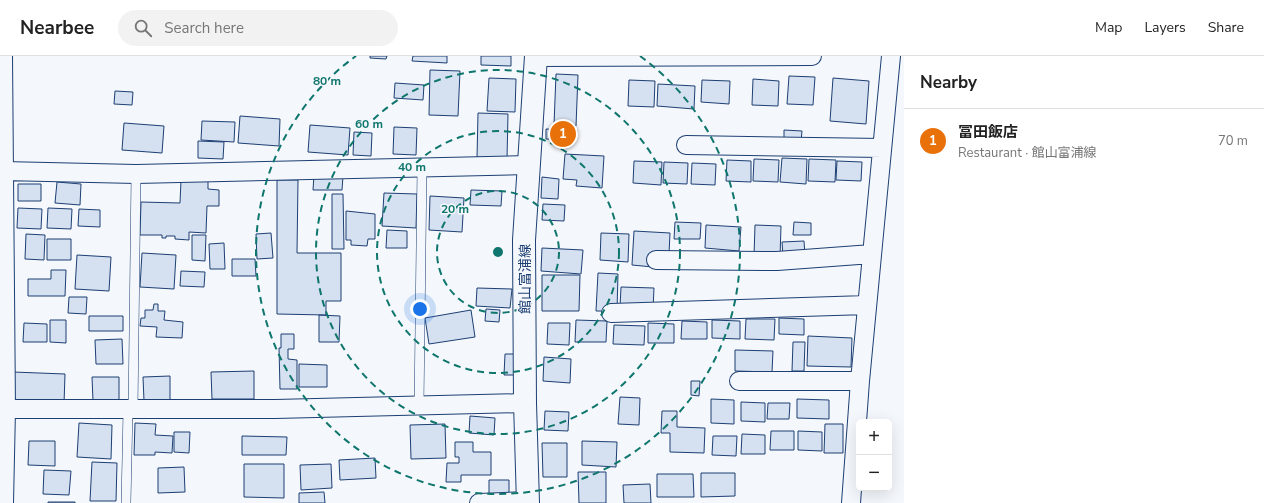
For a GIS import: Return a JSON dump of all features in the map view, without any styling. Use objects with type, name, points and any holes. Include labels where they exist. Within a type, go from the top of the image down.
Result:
[{"type":"main road","name":"館山富浦線","points":[[528,502],[525,403],[524,240],[536,57]]},
{"type":"street","points":[[3,56],[6,409],[3,445],[4,503]]},
{"type":"street","points":[[536,57],[812,56]]},
{"type":"street","points":[[851,503],[860,381],[891,56]]},
{"type":"street","points":[[686,145],[882,148]]},
{"type":"street","points":[[3,170],[136,174],[528,165]]},
{"type":"street","points":[[656,260],[777,261],[872,254]]},
{"type":"street","points":[[611,313],[867,305]]},
{"type":"street","points":[[739,381],[860,381]]},
{"type":"street","points":[[6,409],[131,410],[525,403]]},
{"type":"street","points":[[479,503],[528,502]]},
{"type":"lane","points":[[419,406],[422,167]]},
{"type":"lane","points":[[126,503],[131,410],[136,174]]},
{"type":"building","points":[[370,56],[387,56],[386,59],[370,58]]},
{"type":"building","points":[[413,56],[447,56],[447,63],[412,61]]},
{"type":"building","points":[[481,56],[511,56],[511,66],[481,65]]},
{"type":"building","points":[[430,70],[460,71],[458,116],[429,115]]},
{"type":"building","points":[[556,74],[578,75],[576,126],[554,125]]},
{"type":"building","points":[[789,76],[815,77],[813,105],[787,104]]},
{"type":"building","points":[[489,78],[516,79],[515,112],[487,111]]},
{"type":"building","points":[[833,78],[869,81],[866,124],[830,121]]},
{"type":"building","points":[[753,79],[779,81],[778,106],[752,105]]},
{"type":"building","points":[[629,80],[655,81],[654,107],[628,106]]},
{"type":"building","points":[[702,80],[730,81],[729,104],[701,102]]},
{"type":"building","points":[[395,83],[424,85],[423,100],[394,98]]},
{"type":"building","points":[[658,84],[695,86],[694,109],[657,106]]},
{"type":"building","points":[[115,91],[133,92],[132,105],[114,104]]},
{"type":"building","points":[[478,113],[508,114],[507,159],[477,158]]},
{"type":"building","points":[[240,116],[280,119],[279,146],[238,143]]},
{"type":"building","points":[[202,121],[235,122],[234,142],[201,140]]},
{"type":"building","points":[[124,123],[164,126],[162,153],[122,150]]},
{"type":"building","points":[[310,125],[350,128],[348,155],[308,152]]},
{"type":"building","points":[[394,127],[417,128],[416,155],[393,154]]},
{"type":"building","points":[[546,129],[577,130],[576,140],[546,139]]},
{"type":"building","points":[[784,130],[802,131],[801,142],[784,141]]},
{"type":"building","points":[[354,132],[372,133],[371,156],[353,155]]},
{"type":"building","points":[[198,141],[224,142],[223,159],[198,158]]},
{"type":"building","points":[[565,154],[604,156],[602,188],[576,186],[577,180],[563,179]]},
{"type":"building","points":[[782,158],[807,159],[806,184],[780,182]]},
{"type":"building","points":[[754,159],[779,160],[778,182],[753,181]]},
{"type":"building","points":[[809,159],[836,160],[835,182],[808,181]]},
{"type":"building","points":[[727,160],[751,161],[751,182],[726,181]]},
{"type":"building","points":[[634,161],[662,162],[661,185],[633,183]]},
{"type":"building","points":[[837,161],[862,162],[861,181],[836,180]]},
{"type":"building","points":[[664,162],[688,163],[687,184],[663,183]]},
{"type":"building","points":[[692,163],[716,164],[715,185],[691,184]]},
{"type":"building","points":[[314,175],[343,176],[342,190],[313,190]]},
{"type":"building","points":[[542,177],[559,179],[558,199],[541,198]]},
{"type":"building","points":[[181,180],[208,181],[208,189],[219,190],[219,206],[207,206],[206,233],[189,232],[189,240],[175,239],[175,236],[166,236],[166,238],[162,238],[162,235],[140,235],[141,202],[180,203]]},
{"type":"building","points":[[277,180],[298,180],[297,253],[341,253],[341,301],[326,301],[326,315],[277,314]]},
{"type":"building","points":[[57,182],[81,184],[80,205],[55,203]]},
{"type":"building","points":[[18,184],[41,184],[41,201],[18,201]]},
{"type":"building","points":[[471,190],[502,191],[501,206],[470,205]]},
{"type":"building","points":[[384,193],[417,194],[416,228],[382,226]]},
{"type":"building","points":[[332,194],[343,194],[344,249],[332,249]]},
{"type":"building","points":[[430,196],[464,198],[462,232],[429,230]]},
{"type":"building","points":[[543,204],[565,205],[564,221],[542,220]]},
{"type":"building","points":[[18,208],[42,209],[41,229],[17,228]]},
{"type":"building","points":[[48,208],[72,209],[71,229],[47,228]]},
{"type":"building","points":[[79,209],[100,210],[100,227],[78,226]]},
{"type":"building","points":[[346,211],[375,214],[375,239],[368,239],[367,246],[351,245],[351,240],[346,240]]},
{"type":"building","points":[[675,222],[701,223],[700,239],[674,239]]},
{"type":"building","points":[[794,222],[811,223],[811,235],[793,235]]},
{"type":"building","points":[[706,225],[741,227],[739,251],[705,248]]},
{"type":"building","points":[[755,225],[781,226],[780,257],[754,256]]},
{"type":"building","points":[[387,230],[407,231],[407,248],[386,248]]},
{"type":"building","points":[[634,231],[670,233],[669,254],[653,267],[632,265]]},
{"type":"building","points":[[271,233],[273,258],[257,259],[256,234]]},
{"type":"building","points":[[601,233],[629,234],[628,262],[600,260]]},
{"type":"building","points":[[26,234],[45,235],[44,260],[25,259]]},
{"type":"building","points":[[192,235],[206,235],[205,261],[192,260]]},
{"type":"building","points":[[47,239],[71,239],[71,260],[47,260]]},
{"type":"building","points":[[804,241],[805,255],[783,256],[782,242]]},
{"type":"building","points":[[224,243],[225,269],[210,269],[209,244]]},
{"type":"building","points":[[542,248],[583,250],[581,274],[541,271]]},
{"type":"building","points":[[142,253],[176,255],[174,289],[140,287]]},
{"type":"building","points":[[77,255],[111,257],[109,291],[75,289]]},
{"type":"building","points":[[232,259],[255,259],[256,276],[232,276]]},
{"type":"building","points":[[51,270],[66,270],[65,296],[28,296],[28,279],[51,279]]},
{"type":"building","points":[[181,271],[205,272],[204,287],[180,286]]},
{"type":"building","points":[[598,273],[618,274],[617,311],[596,311]]},
{"type":"building","points":[[542,275],[580,275],[579,311],[542,311]]},
{"type":"building","points":[[621,287],[654,288],[653,309],[620,307]]},
{"type":"building","points":[[477,288],[512,289],[510,308],[476,306]]},
{"type":"building","points":[[69,297],[87,297],[86,314],[68,313]]},
{"type":"building","points":[[154,304],[158,304],[158,311],[165,311],[164,320],[183,322],[182,338],[156,337],[157,327],[140,326],[141,318],[145,318],[145,310],[153,310]]},
{"type":"building","points":[[486,309],[500,310],[499,322],[485,321]]},
{"type":"building","points":[[471,310],[475,337],[429,344],[425,318]]},
{"type":"building","points":[[319,315],[340,316],[339,342],[319,342]]},
{"type":"building","points":[[89,316],[123,316],[123,331],[89,331]]},
{"type":"building","points":[[779,318],[804,319],[804,335],[779,334]]},
{"type":"building","points":[[746,319],[775,319],[774,340],[745,339]]},
{"type":"building","points":[[50,320],[66,320],[66,343],[50,342]]},
{"type":"building","points":[[576,320],[607,321],[606,342],[575,342]]},
{"type":"building","points":[[712,320],[740,321],[740,339],[712,338]]},
{"type":"building","points":[[682,321],[707,322],[707,339],[681,339]]},
{"type":"building","points":[[24,323],[47,324],[47,342],[23,342]]},
{"type":"building","points":[[548,323],[570,323],[569,345],[547,344]]},
{"type":"building","points":[[648,323],[674,324],[674,343],[648,343]]},
{"type":"building","points":[[614,325],[645,326],[644,345],[613,344]]},
{"type":"building","points":[[281,334],[294,334],[294,349],[288,349],[288,359],[297,360],[297,389],[280,389],[279,348],[281,348]]},
{"type":"building","points":[[808,336],[852,338],[851,367],[807,366]]},
{"type":"building","points":[[122,339],[123,364],[96,364],[95,340]]},
{"type":"building","points":[[793,342],[805,342],[804,371],[792,371]]},
{"type":"building","points":[[735,350],[773,351],[772,372],[735,371]]},
{"type":"building","points":[[505,354],[515,354],[514,375],[504,375]]},
{"type":"building","points":[[544,357],[571,359],[570,383],[543,381]]},
{"type":"building","points":[[299,364],[327,365],[327,387],[299,387]]},
{"type":"building","points":[[254,371],[254,399],[212,399],[211,372]]},
{"type":"building","points":[[13,372],[65,374],[64,404],[12,403]]},
{"type":"building","points":[[170,376],[170,401],[144,401],[143,377]]},
{"type":"building","points":[[92,377],[119,377],[119,401],[93,401]]},
{"type":"building","points":[[691,381],[700,381],[699,396],[691,395]]},
{"type":"building","points":[[620,397],[640,398],[639,425],[618,424]]},
{"type":"building","points":[[711,399],[734,400],[734,424],[711,423]]},
{"type":"building","points":[[797,399],[829,400],[829,419],[797,418]]},
{"type":"building","points":[[741,402],[765,403],[765,422],[741,421]]},
{"type":"building","points":[[768,403],[790,403],[789,419],[767,419]]},
{"type":"building","points":[[545,411],[569,412],[568,431],[544,430]]},
{"type":"building","points":[[662,411],[677,411],[677,427],[705,428],[704,453],[670,452],[670,433],[661,433]]},
{"type":"building","points":[[470,416],[495,418],[494,435],[469,433]]},
{"type":"building","points":[[79,423],[112,425],[111,459],[77,457]]},
{"type":"building","points":[[135,423],[156,424],[155,435],[173,436],[172,453],[155,452],[155,455],[134,455]]},
{"type":"building","points":[[445,424],[446,458],[411,459],[410,425]]},
{"type":"building","points":[[825,424],[843,424],[843,453],[824,453]]},
{"type":"building","points":[[771,431],[794,431],[794,450],[770,450]]},
{"type":"building","points":[[798,431],[822,432],[822,451],[798,450]]},
{"type":"building","points":[[174,432],[190,432],[189,453],[174,452]]},
{"type":"building","points":[[742,434],[765,435],[765,454],[741,454]]},
{"type":"building","points":[[242,436],[287,437],[286,455],[242,455]]},
{"type":"building","points":[[713,436],[737,436],[736,456],[712,455]]},
{"type":"building","points":[[29,441],[55,441],[55,466],[28,465]]},
{"type":"building","points":[[582,441],[617,442],[616,467],[582,465]]},
{"type":"building","points":[[455,442],[473,442],[473,452],[491,452],[491,475],[461,475],[461,482],[446,482],[447,463],[459,463],[459,457],[455,457]]},
{"type":"building","points":[[542,443],[567,443],[567,477],[543,477]]},
{"type":"building","points":[[375,458],[376,478],[340,480],[339,460]]},
{"type":"building","points":[[92,462],[117,463],[116,501],[90,501]]},
{"type":"building","points":[[244,464],[284,464],[284,498],[244,497]]},
{"type":"building","points":[[331,464],[332,488],[301,490],[300,465]]},
{"type":"building","points":[[184,467],[185,492],[158,493],[158,468]]},
{"type":"building","points":[[44,470],[71,471],[69,495],[43,494]]},
{"type":"building","points":[[578,472],[606,472],[606,503],[579,503]]},
{"type":"building","points":[[701,473],[735,473],[735,496],[701,497]]},
{"type":"building","points":[[657,474],[693,474],[694,497],[657,497]]},
{"type":"building","points":[[489,480],[509,480],[509,495],[489,495]]},
{"type":"building","points":[[650,484],[651,503],[624,503],[623,485]]},
{"type":"building","points":[[324,492],[325,503],[299,503],[299,493]]},
{"type":"building","points":[[75,502],[75,503],[48,503]]},
{"type":"place","name":"冨田飯店","points":[[563,134]]}]
